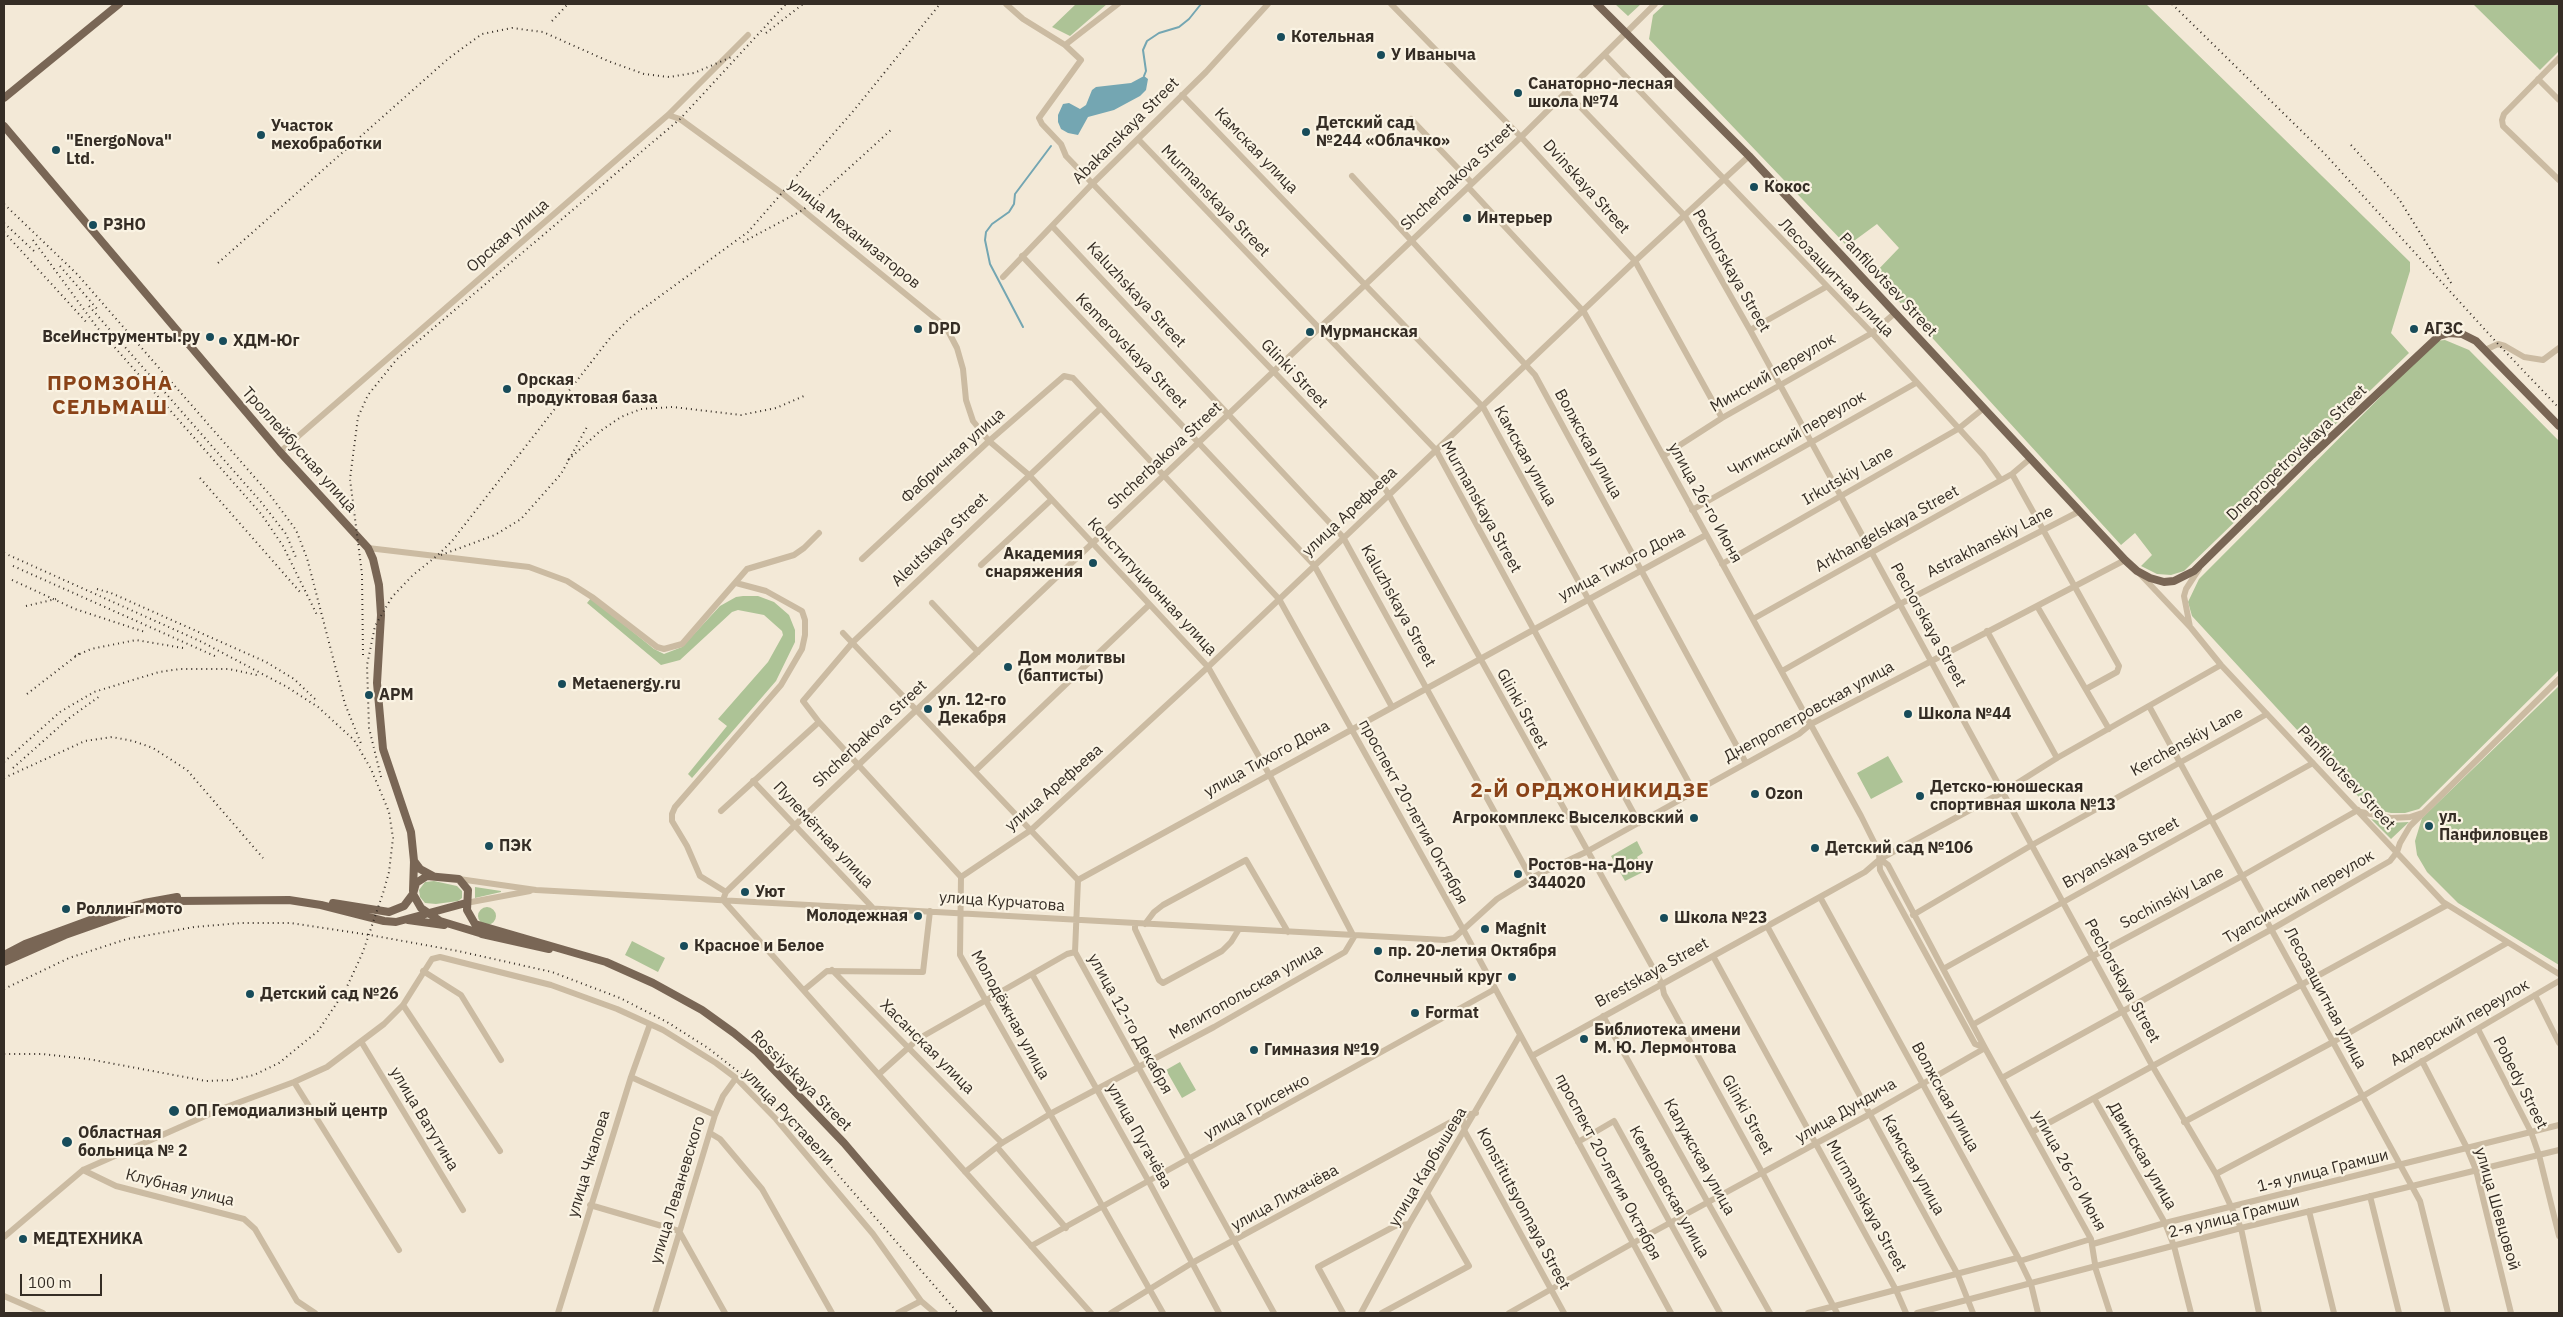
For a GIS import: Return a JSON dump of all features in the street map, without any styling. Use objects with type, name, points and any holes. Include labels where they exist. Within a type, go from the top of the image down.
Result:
[{"type":"main road","points":[[4,98],[119,4]]},
{"type":"main road","name":"Panfilovtsev Street","points":[[1597,4],[1749,156],[2125,560]]},
{"type":"main road","name":"Троллейбусная улица","points":[[4,126],[280,452],[368,548],[377,572],[379,586],[381,615],[377,683],[383,750],[407,817],[414,861],[413,893]]},
{"type":"main road","name":"Dnepropetrovskaya Street","points":[[2125,560],[2137,571],[2164,582],[2174,581],[2194,571],[2312,455],[2439,336],[2449,333],[2462,334],[2476,341],[2559,426]]},
{"type":"main road","points":[[414,861],[420,869],[434,876]]},
{"type":"main road","points":[[4,962],[28,950],[136,910],[178,901],[288,900],[368,914],[396,910],[404,906],[421,878],[434,876],[459,879],[468,890],[466,903],[470,918],[481,927],[551,944],[606,962],[653,983],[702,1010],[734,1033],[757,1052],[844,1143],[989,1313]]},
{"type":"main road","points":[[413,893],[415,901],[421,908],[440,921],[486,935]]},
{"type":"main road","points":[[4,955],[25,944],[112,912],[176,897],[280,896],[322,901],[368,914],[384,921],[408,920],[486,935]]},
{"type":"main road","points":[[408,920],[466,903]]},
{"type":"main road","name":"Rossiyskaya Street","points":[[486,935],[549,949],[604,967],[651,988],[699,1015],[731,1037],[754,1056],[840,1146],[982,1313]]},
{"type":"street","points":[[1006,4],[1023,19],[1065,45],[1118,4]]},
{"type":"street","name":"Abakanskaya Street","points":[[1003,277],[1092,184],[1182,95],[1268,4]]},
{"type":"street","name":"Dvinskaya Street","points":[[1391,4],[1521,137],[1635,261],[1722,418]]},
{"type":"street","name":"Shcherbakova Street","points":[[723,900],[726,892],[858,764],[1521,137],[1656,4]]},
{"type":"street","name":"Орская улица","points":[[280,452],[668,115],[748,35]]},
{"type":"street","name":"Glinki Street","points":[[1065,45],[1080,60],[1042,112],[1040,121],[1060,144],[1066,156],[1092,184],[1382,484],[1586,852],[1593,859],[1662,984],[1664,994],[1764,1174],[1836,1310]]},
{"type":"street","name":"Лесозащитная улица","points":[[1605,55],[1872,333],[1983,455],[2001,480]]},
{"type":"street","points":[[2559,58],[2504,114],[2502,120],[2503,126],[2559,180]]},
{"type":"street","points":[[2538,79],[2559,100]]},
{"type":"street","name":"Pechorskaya Street","points":[[1567,93],[1685,216],[1750,330],[2153,1067],[2216,1174],[2241,1228],[2259,1313]]},
{"type":"street","name":"Камская улица","points":[[1182,95],[1483,407],[1694,792]]},
{"type":"street","name":"улица Механизаторов","points":[[668,115],[680,119],[782,194],[946,327],[957,348],[963,369],[969,414]]},
{"type":"street","name":"улица 26-го Июня","points":[[1411,119],[1584,312],[1861,816],[1880,852],[1880,870],[1975,1044],[1985,1048]]},
{"type":"street","name":"Murmanskaya Street","points":[[1138,140],[1436,450],[1639,823]]},
{"type":"street","name":"улица Арефьева","points":[[961,877],[1031,830],[1208,667],[1436,450],[1528,366],[1635,261],[1749,156]]},
{"type":"street","name":"Волжская улица","points":[[1352,176],[1535,375],[1746,763]]},
{"type":"street","name":"Kaluzhskaya Street","points":[[1052,226],[1344,537],[1531,878]]},
{"type":"street","name":"Kemerovskaya Street","points":[[1022,256],[1314,565],[1392,707]]},
{"type":"street","points":[[1750,330],[1826,287]]},
{"type":"street","name":"Минский переулок","points":[[1663,456],[1722,418],[1872,333],[1895,312]]},
{"type":"street","points":[[2485,350],[2498,344],[2524,357],[2543,360],[2559,348]]},
{"type":"street","name":"проспект 20-летия Октября","points":[[1064,376],[1073,378],[1279,599],[1464,930],[1671,1313]]},
{"type":"street","name":"Фабричная улица","points":[[862,559],[989,441],[1064,376]]},
{"type":"street","name":"Читинский переулок","points":[[1692,510],[1916,383]]},
{"type":"street","name":"Aleutskaya Street","points":[[819,722],[804,704],[804,698],[853,642],[1101,408]]},
{"type":"street","name":"Irkutskiy Lane","points":[[1722,564],[1958,429],[1984,408]]},
{"type":"street","name":"Конституционная улица","points":[[969,414],[989,441],[1029,475],[1208,667],[1269,774],[1354,937]]},
{"type":"street","name":"Arkhangelskaya Street","points":[[1753,619],[2012,474],[2031,458]]},
{"type":"street","points":[[2012,474],[2119,666],[2117,672],[2086,689]]},
{"type":"street","points":[[981,565],[1051,500]]},
{"type":"street","name":"Astrakhanskiy Lane","points":[[1782,671],[1900,604],[2080,511]]},
{"type":"street","points":[[368,548],[529,567],[567,582],[592,597],[657,647],[664,650],[682,644],[747,569],[794,555],[819,533]]},
{"type":"street","name":"улица Тихого Дона","points":[[1078,880],[1588,598],[1706,535]]},
{"type":"street","name":"Днепропетровская улица","points":[[1464,930],[1497,899],[1531,878],[1586,852],[1639,823],[1799,734],[1811,724],[2125,560]]},
{"type":"street","points":[[2191,628],[2184,596],[2186,589],[2205,562]]},
{"type":"street","name":"Panfilovtsev Street","points":[[2137,571],[2191,628],[2221,665],[2266,714],[2447,905],[2559,974]]},
{"type":"street","points":[[726,892],[700,876],[687,846],[672,821],[672,814],[675,807],[781,685],[802,649],[805,620],[802,611],[766,591],[736,583]]},
{"type":"street","points":[[932,603],[978,652]]},
{"type":"street","points":[[976,771],[1149,605]]},
{"type":"street","points":[[2037,606],[2109,729]]},
{"type":"street","points":[[844,632],[1078,880]]},
{"type":"street","points":[[1987,632],[2057,758]]},
{"type":"street","name":"Brestskaya Street","points":[[1532,1056],[1865,872],[1880,858],[2003,792],[2057,758],[2221,665]]},
{"type":"street","name":"Туапсинский переулок","points":[[2002,1078],[2272,929],[2390,861],[2397,852],[2404,833],[2559,679]]},
{"type":"street","name":"Лесозащитная улица","points":[[2149,706],[2272,929],[2300,985],[2420,1201],[2448,1313]]},
{"type":"street","name":"Kerchenskiy Lane","points":[[1913,915],[2032,845],[2266,714]]},
{"type":"street","points":[[721,811],[819,722],[961,877]]},
{"type":"street","name":"Bryanskaya Street","points":[[1943,969],[2313,763]]},
{"type":"street","name":"Пулемётная улица","points":[[753,781],[872,907]]},
{"type":"street","points":[[2358,810],[2391,818],[2410,817],[2428,811]]},
{"type":"street","name":"Sochinskiy Lane","points":[[1974,1024],[2358,810]]},
{"type":"street","name":"улица 26-го Июня","points":[[1880,858],[1888,865],[1913,915],[1974,1024],[1985,1048],[2092,1241],[2096,1265],[2110,1313]]},
{"type":"street","points":[[1146,924],[1158,908],[1246,860],[1288,932]]},
{"type":"street","name":"Молодёжная улица","points":[[961,877],[960,955],[1150,1287],[1163,1313]]},
{"type":"street","name":"улица Курчатова","points":[[459,879],[536,890],[872,907],[1354,937],[1444,940],[1454,938],[1464,930]]},
{"type":"street","name":"улица 12-го Декабря","points":[[1078,880],[1075,952],[1274,1313]]},
{"type":"street","name":"улица Курчатова","points":[[466,903],[536,890]]},
{"type":"street","name":"Волжская улица","points":[[1820,897],[2019,1260],[2031,1284],[2038,1313]]},
{"type":"street","points":[[723,900],[1091,1313]]},
{"type":"street","points":[[2032,1132],[2447,905]]},
{"type":"street","points":[[804,990],[825,972],[832,970],[923,972],[930,911]]},
{"type":"street","points":[[1135,923],[1135,929],[1159,980],[1163,983],[1222,951],[1231,942],[1239,929]]},
{"type":"street","name":"Камская улица","points":[[1767,926],[1958,1275],[1969,1300],[1972,1313]]},
{"type":"street","name":"Мелитопольская улица","points":[[966,1172],[999,1145],[1050,1114],[1140,1068],[1346,952],[1354,937]]},
{"type":"street","points":[[2184,1122],[2333,1042],[2507,943]]},
{"type":"street","points":[[879,1074],[909,1046],[1032,974],[1075,952]]},
{"type":"street","name":"улица Руставели","points":[[423,971],[432,959],[440,956],[551,985],[617,1008],[650,1024],[716,1063],[736,1078],[805,1152],[873,1234],[921,1301],[935,1313]]},
{"type":"street","name":"Murmanskaya Street","points":[[1713,956],[1896,1290],[1906,1313]]},
{"type":"street","name":"Хасанская улица","points":[[832,970],[909,1046],[999,1145],[1066,1228]]},
{"type":"street","points":[[4,1237],[84,1170],[221,1109],[294,1082],[327,1067],[362,1042],[403,1005],[423,971],[462,995],[501,1060]]},
{"type":"street","name":"улица Пугачёва","points":[[1032,974],[1149,1182],[1219,1313]]},
{"type":"street","name":"Адлерский переулок","points":[[2216,1174],[2363,1096],[2559,981]]},
{"type":"street","name":"улица Грисенко","points":[[1031,1246],[1190,1160],[1495,989]]},
{"type":"street","points":[[2535,995],[2559,1043]]},
{"type":"street","points":[[403,1005],[500,1151]]},
{"type":"street","name":"Калужская улица","points":[[1603,1016],[1770,1313]]},
{"type":"street","name":"улица Чкалова","points":[[558,1313],[590,1205],[650,1024]]},
{"type":"street","name":"Pobedy Street","points":[[2478,1029],[2531,1132],[2539,1155],[2559,1236]]},
{"type":"street","name":"улица Карбышева","points":[[1361,1313],[1409,1224],[1465,1132],[1520,1035]]},
{"type":"street","name":"улица Ватутина","points":[[362,1042],[463,1210]]},
{"type":"street","name":"улица Дундича","points":[[1510,1313],[1633,1243],[1764,1174],[1985,1048]]},
{"type":"street","name":"улица Шевцовой","points":[[2422,1061],[2467,1148],[2476,1170],[2511,1313]]},
{"type":"street","points":[[631,1077],[715,1115]]},
{"type":"street","name":"улица Леваневского","points":[[655,1313],[715,1115],[723,1096],[736,1078]]},
{"type":"street","points":[[294,1082],[399,1250]]},
{"type":"street","name":"Двинская улица","points":[[2094,1098],[2165,1223],[2174,1246],[2191,1313]]},
{"type":"street","name":"улица Лихачёва","points":[[1111,1313],[1150,1287],[1192,1263],[1462,1116],[1476,1113]]},
{"type":"street","name":"Konstitutsyonnaya Street","points":[[1462,1116],[1465,1132],[1564,1313]]},
{"type":"street","name":"Кемеровская улица","points":[[1578,1142],[1614,1121],[1720,1313]]},
{"type":"street","name":"1-я улица Грамши","points":[[1808,1313],[1836,1310],[1896,1290],[2559,1126]]},
{"type":"street","points":[[710,1133],[720,1139],[762,1189],[832,1313]]},
{"type":"street","name":"2-я улица Грамши","points":[[1916,1313],[2241,1228],[2559,1150]]},
{"type":"street","name":"Клубная улица","points":[[84,1170],[116,1186],[244,1219],[255,1229],[297,1301],[315,1313]]},
{"type":"street","points":[[1382,1313],[1469,1266],[1428,1193]]},
{"type":"street","points":[[2370,1196],[2399,1313]]},
{"type":"street","points":[[590,1205],[679,1231],[725,1313]]},
{"type":"street","points":[[2308,1212],[2334,1313]]},
{"type":"street","points":[[1343,1313],[1318,1267],[1395,1226],[1409,1224]]},
{"type":"street","points":[[4,1296],[43,1313]]},
{"type":"street","points":[[898,1313],[921,1301]]},
{"type":"green space","points":[[1076,4],[1107,4],[1070,36],[1052,27]]},
{"type":"green space","points":[[1615,4],[1641,4],[1628,16]]},
{"type":"green space","points":[[1665,4],[2146,4],[2410,262],[2410,271],[2391,333],[2409,353],[2184,571],[2171,575],[2157,574],[2141,566],[2152,555],[2135,533],[2121,545],[1874,274],[1899,248],[1877,224],[1847,246],[1649,39],[1653,15]]},
{"type":"green space","points":[[2473,4],[2559,4],[2559,51],[2540,70]]},
{"type":"green space","points":[[2445,340],[2469,350],[2559,441],[2559,670],[2419,809],[2405,813],[2391,813],[2369,808],[2192,616],[2188,602],[2199,579],[2436,341]]},
{"type":"green space","points":[[758,596],[774,602],[789,615],[795,630],[795,642],[776,681],[692,778],[688,774],[727,726],[718,719],[768,662],[783,635],[782,631],[764,615],[738,610],[732,612],[680,660],[661,665],[587,603],[591,598],[654,649],[664,654],[682,647],[720,606],[736,597]]},
{"type":"green space","points":[[2559,686],[2559,965],[2458,903],[2427,872],[2417,855],[2415,841],[2422,818]]},
{"type":"green space","points":[[1888,756],[1903,782],[1871,799],[1857,773]]},
{"type":"green space","points":[[2371,819],[2388,823],[2409,822],[2391,839]]},
{"type":"green space","points":[[1637,841],[1643,853],[1637,857],[1645,871],[1625,881],[1611,856]]},
{"type":"green space","points":[[434,881],[457,886],[462,891],[462,898],[458,901],[436,904],[425,903],[420,897],[419,890],[425,882]]},
{"type":"green space","points":[[475,887],[501,891],[501,892],[475,898]]},
{"type":"green space","points":[[487,907],[493,910],[496,916],[493,922],[487,925],[481,922],[478,916],[481,910]]},
{"type":"green space","points":[[632,941],[665,958],[658,972],[625,955]]},
{"type":"green space","points":[[1180,1062],[1196,1090],[1182,1098],[1166,1070]]},
{"type":"water","points":[[1144,76],[1148,79],[1146,90],[1140,96],[1114,110],[1088,117],[1078,135],[1061,129],[1058,115],[1063,104],[1069,103],[1080,109],[1086,105],[1092,90],[1096,87],[1131,83]]},
{"type":"waterway","points":[[1144,76],[1146,71],[1143,50],[1147,41],[1159,33],[1179,27],[1189,19],[1201,4]]},
{"type":"waterway","points":[[1023,327],[990,264],[985,240],[986,232],[992,224],[1009,212],[1014,204],[1015,194],[1051,146]]},
{"type":"railway","points":[[552,21],[568,4]]},
{"type":"railway","points":[[363,655],[362,574],[350,479],[358,417],[368,395],[397,359],[680,119],[786,4]]},
{"type":"railway","points":[[766,33],[803,4]]},
{"type":"railway","points":[[381,777],[369,728],[367,665],[375,626],[392,597],[413,575],[452,541],[610,338],[630,318],[748,232],[855,109],[940,4]]},
{"type":"railway","points":[[2172,4],[2324,153],[2559,408]]},
{"type":"railway","points":[[218,263],[449,58],[482,34],[512,28],[543,32],[608,61],[644,74],[669,77],[694,73],[734,56]]},
{"type":"railway","points":[[743,242],[803,210],[892,129]]},
{"type":"railway","points":[[2351,145],[2399,199],[2453,286]]},
{"type":"railway","points":[[4,204],[77,274],[270,495],[296,530],[307,558],[345,704],[362,746]]},
{"type":"railway","points":[[4,223],[35,252]]},
{"type":"railway","points":[[4,232],[88,324]]},
{"type":"railway","points":[[33,240],[96,326],[262,515],[283,546],[318,617]]},
{"type":"railway","points":[[60,266],[98,310]]},
{"type":"railway","points":[[89,306],[261,502],[286,534],[297,560]]},
{"type":"railway","points":[[568,460],[599,432],[621,417],[641,409],[673,407],[741,415],[776,408],[804,396]]},
{"type":"railway","points":[[441,555],[495,535],[521,519],[561,474],[588,425]]},
{"type":"railway","points":[[200,478],[300,592]]},
{"type":"railway","points":[[4,553],[202,642],[287,687],[318,707],[354,740],[371,769],[389,812],[393,838],[389,872],[384,890],[363,952],[345,991],[318,1031],[279,1063],[254,1075],[232,1080],[206,1081],[88,1059],[42,1054],[4,1054]]},
{"type":"railway","points":[[13,566],[217,657]]},
{"type":"railway","points":[[12,580],[75,609],[145,632]]},
{"type":"railway","points":[[97,589],[111,593],[266,662],[294,679],[316,700]]},
{"type":"railway","points":[[26,606],[56,599]]},
{"type":"railway","points":[[75,656],[91,649],[136,640],[183,648]]},
{"type":"railway","points":[[27,694],[80,653]]},
{"type":"railway","points":[[4,762],[60,712],[94,692],[159,672],[180,669],[229,669],[257,675]]},
{"type":"railway","points":[[13,768],[68,719],[100,696]]},
{"type":"railway","points":[[4,778],[85,741],[112,737],[133,741],[153,748],[187,770],[263,858]]},
{"type":"railway","points":[[4,989],[69,958],[127,939],[194,927],[241,923],[291,923],[370,935],[458,951],[552,972],[620,998],[667,1022],[708,1048],[740,1073],[795,1125],[958,1313]]},
{"type":"place","name":"Котельная","points":[[1281,37]]},
{"type":"place","name":"У Иваныча","points":[[1381,55]]},
{"type":"place","name":"Санаторно-лесная школа №74","points":[[1518,93]]},
{"type":"place","name":"Детский сад №244 «Облачко»","points":[[1306,132]]},
{"type":"place","name":"Участок мехобработки","points":[[261,135]]},
{"type":"place","name":"\"EnergoNova\" Ltd.","points":[[56,150]]},
{"type":"place","name":"Кокос","points":[[1754,187]]},
{"type":"place","name":"Интерьер","points":[[1467,218]]},
{"type":"place","name":"РЗНО","points":[[93,225]]},
{"type":"place","name":"DPD","points":[[918,329]]},
{"type":"place","name":"АГЗС","points":[[2414,329]]},
{"type":"place","name":"Мурманская","points":[[1310,332]]},
{"type":"place","name":"ВсеИнструменты.ру","points":[[210,337]]},
{"type":"place","name":"ХДМ-Юг","points":[[223,341]]},
{"type":"place","name":"Орская продуктовая база","points":[[507,389]]},
{"type":"place","name":"Академия снаряжения","points":[[1093,563]]},
{"type":"place","name":"Дом молитвы (баптисты)","points":[[1008,667]]},
{"type":"place","name":"Metaenergy.ru","points":[[562,684]]},
{"type":"place","name":"АРМ","points":[[369,695]]},
{"type":"place","name":"ул. 12-го Декабря","points":[[928,709]]},
{"type":"place","name":"Школа №44","points":[[1908,714]]},
{"type":"place","name":"Ozon","points":[[1755,794]]},
{"type":"place","name":"Детско-юношеская спортивная школа №13","points":[[1920,796]]},
{"type":"place","name":"Агрокомплекс Выселковский","points":[[1694,818]]},
{"type":"place","name":"ул. Панфиловцев","points":[[2429,826]]},
{"type":"place","name":"ПЭК","points":[[489,846]]},
{"type":"place","name":"Детский сад №106","points":[[1815,848]]},
{"type":"place","name":"Ростов-на-Дону 344020","points":[[1518,874]]},
{"type":"place","name":"Уют","points":[[745,892]]},
{"type":"place","name":"Роллинг мото","points":[[66,909]]},
{"type":"place","name":"Молодежная","points":[[918,916]]},
{"type":"place","name":"Школа №23","points":[[1664,918]]},
{"type":"place","name":"Magnit","points":[[1485,929]]},
{"type":"place","name":"Красное и Белое","points":[[684,946]]},
{"type":"place","name":"пр. 20-летия Октября","points":[[1378,951]]},
{"type":"place","name":"Солнечный круг","points":[[1512,977]]},
{"type":"place","name":"Детский сад №26","points":[[250,994]]},
{"type":"place","name":"Format","points":[[1415,1013]]},
{"type":"place","name":"Библиотека имени М. Ю. Лермонтова","points":[[1584,1039]]},
{"type":"place","name":"Гимназия №19","points":[[1254,1050]]},
{"type":"place","name":"ОП Гемодиализный центр","points":[[174,1111]]},
{"type":"place","name":"Областная больница № 2","points":[[67,1142]]},
{"type":"place","name":"МЕДТЕХНИКА","points":[[23,1239]]},
{"type":"district","name":"ПРОМЗОНА СЕЛЬМАШ","points":[[110,396]]},
{"type":"district","name":"2-Й ОРДЖОНИКИДЗЕ","points":[[1590,791]]}]
